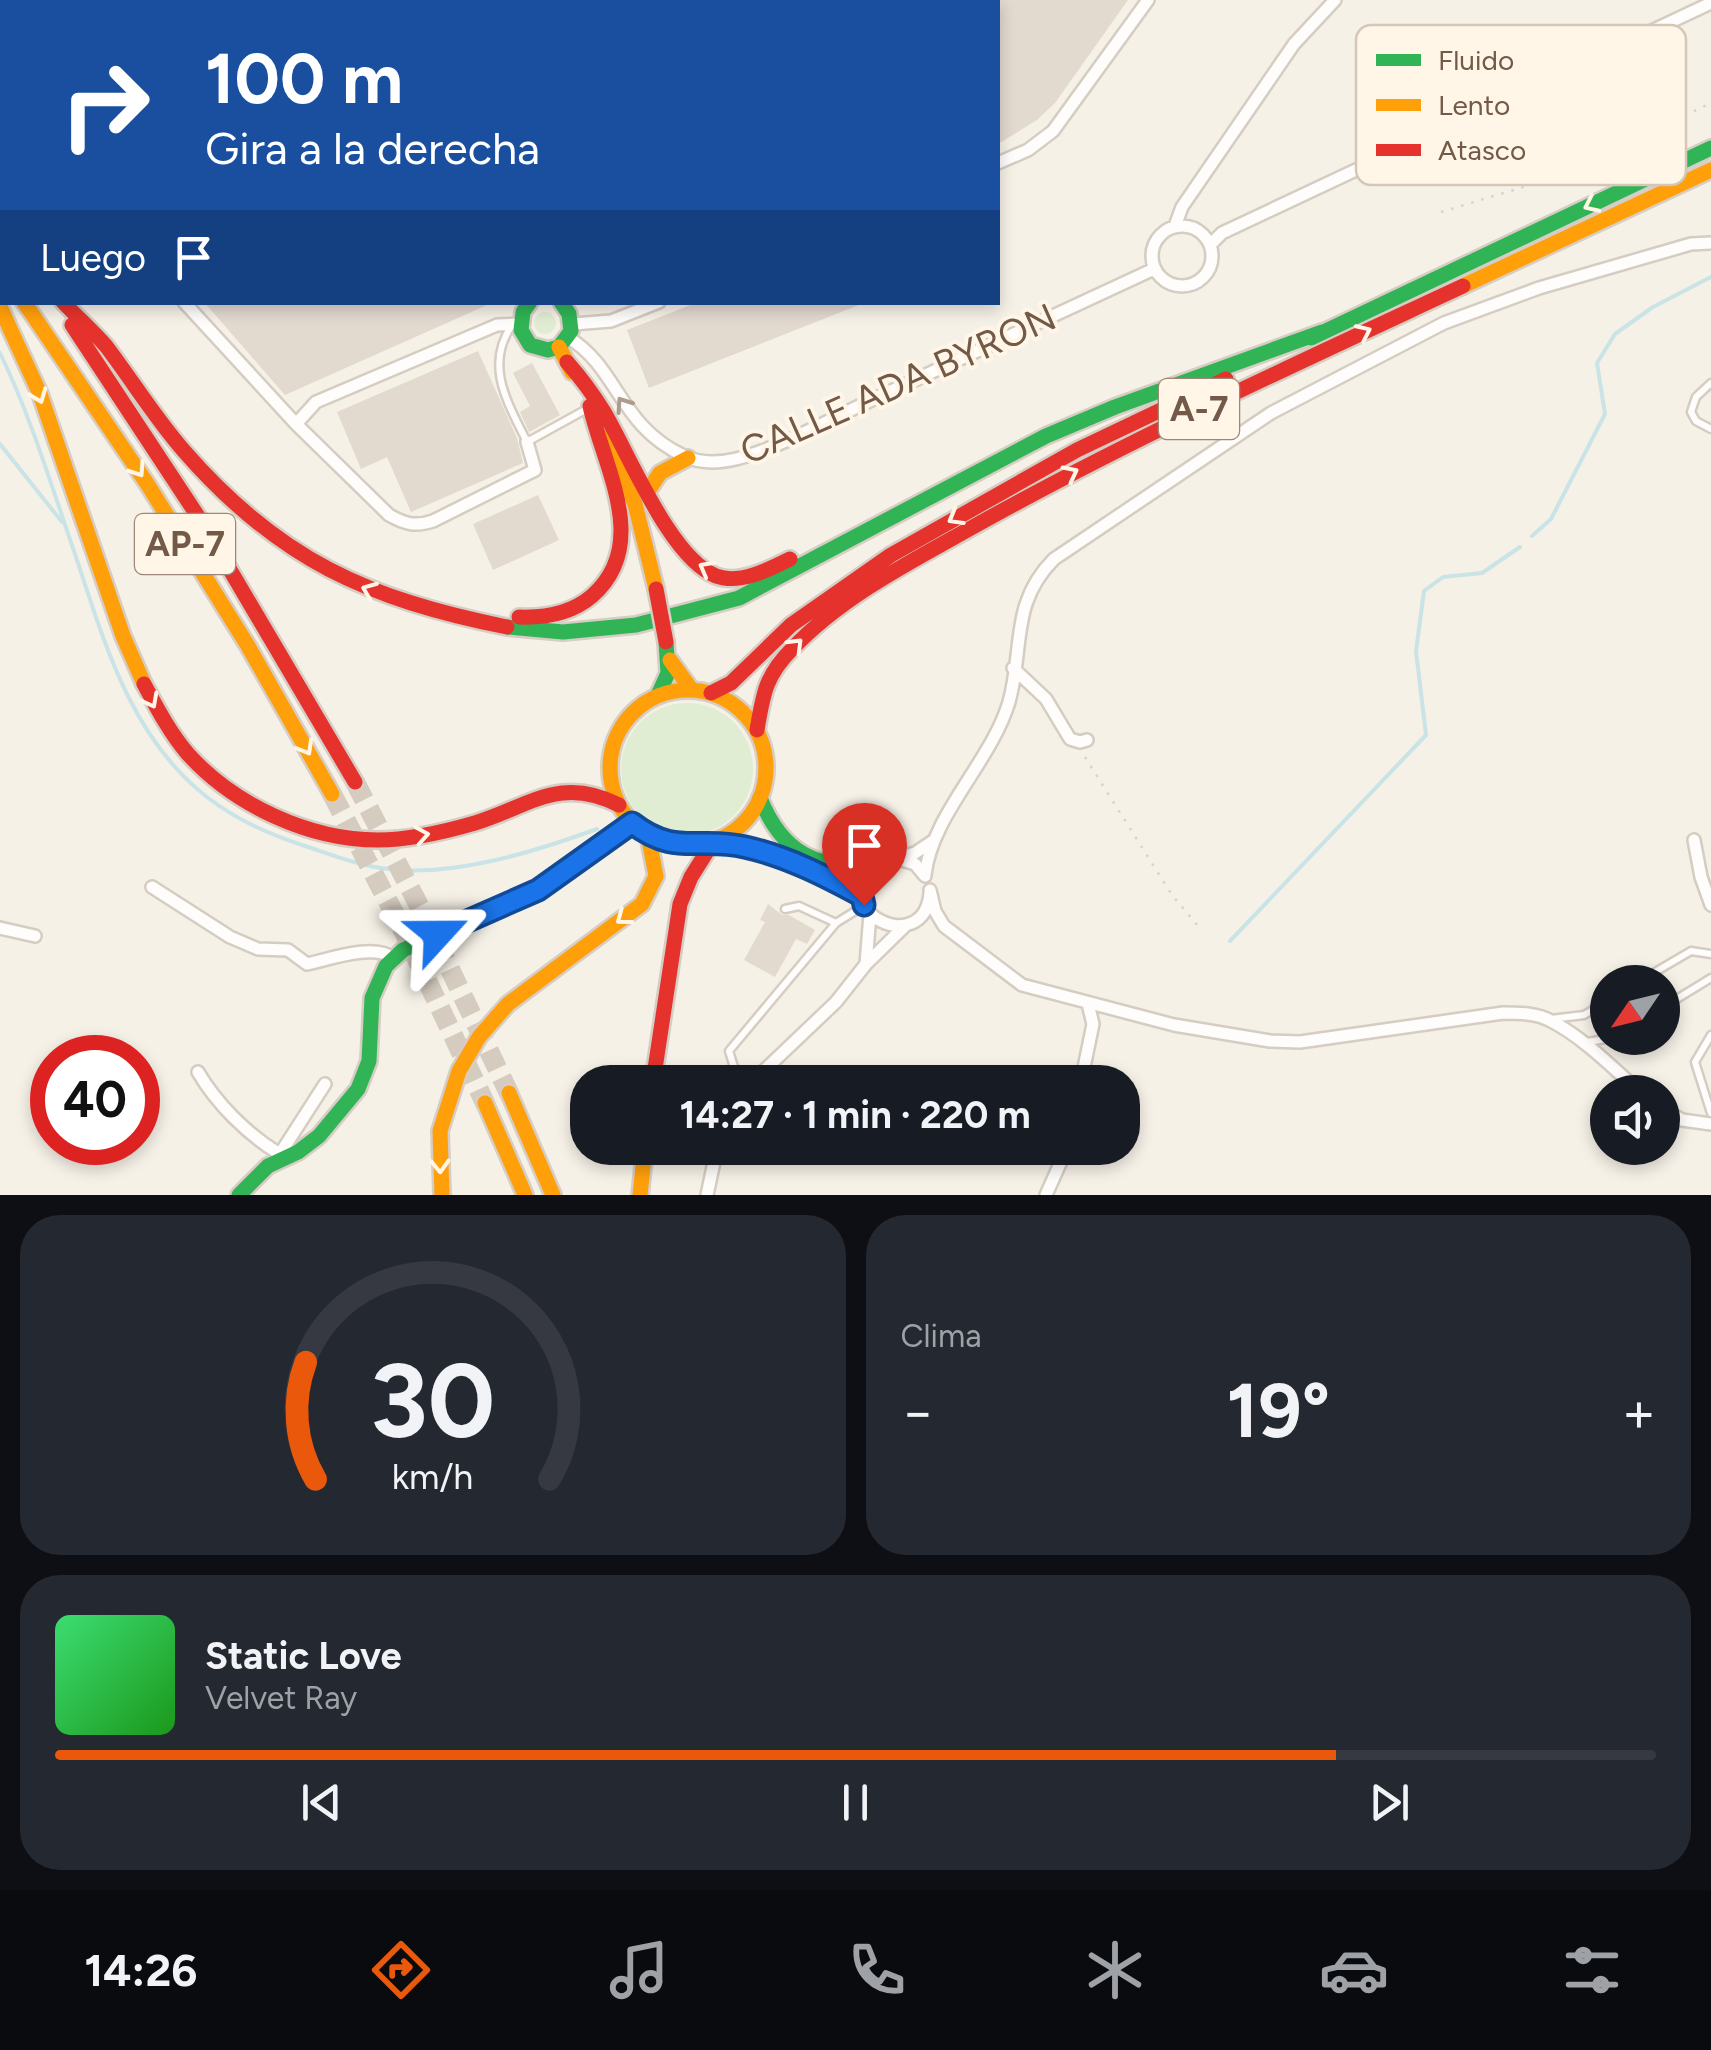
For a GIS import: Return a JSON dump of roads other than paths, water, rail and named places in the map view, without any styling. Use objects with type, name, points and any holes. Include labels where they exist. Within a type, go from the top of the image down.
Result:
[{"type":"main road","name":"A-7","points":[[1686,160],[1711,148]]},
{"type":"main road","name":"A-7","points":[[1686,182],[1711,170]]},
{"type":"main road","name":"A-7","points":[[712,693],[731,683],[791,625],[906,547],[1077,450],[1633,185]]},
{"type":"main road","name":"A-7","points":[[760,798],[764,756],[757,730],[765,684],[803,636],[851,600],[1067,475],[1679,185]]},
{"type":"main road","name":"AP-7","points":[[26,305],[148,485],[248,646],[332,794]]},
{"type":"main road","name":"AP-7","points":[[62,305],[203,524],[355,782]]},
{"type":"main road","points":[[63,305],[102,342],[182,449],[226,496],[276,540],[366,589],[462,620],[563,632],[636,625],[705,609],[772,583],[954,482]]},
{"type":"main road","points":[[563,305],[571,315],[567,343],[590,406],[635,504],[670,659],[691,689]]},
{"type":"main road","points":[[0,306],[59,449],[126,648],[148,699],[175,740],[237,798],[277,819],[331,834],[380,840],[457,827],[554,793],[576,791],[619,805]]},
{"type":"main road","points":[[522,312],[529,345],[544,351],[567,343]]},
{"type":"main road","name":"A-7","points":[[954,482],[1115,406],[1322,332]]},
{"type":"main road","points":[[567,343],[684,554],[698,567],[726,578],[767,570],[882,510],[954,482]]},
{"type":"main road","points":[[462,620],[532,618],[571,610],[598,593],[612,573],[622,551],[624,531],[590,406]]},
{"type":"main road","points":[[648,490],[660,473],[688,458]]},
{"type":"main road","points":[[658,695],[670,659]]},
{"type":"main road","points":[[757,730],[730,702],[712,693],[691,689],[658,695],[637,708],[621,727],[611,750],[610,775],[619,805],[632,823],[648,835],[680,845],[714,841],[734,831],[760,798]]},
{"type":"main road","points":[[760,798],[776,833],[806,856],[844,868],[877,864]]},
{"type":"main road","points":[[239,1195],[278,1157],[299,1152],[314,1139],[362,1082],[370,1052],[372,988],[393,958],[538,890],[632,823]]},
{"type":"main road","points":[[442,1195],[440,1131],[458,1070],[479,1037],[508,1004],[642,904],[656,876],[648,835]]},
{"type":"main road","points":[[714,841],[780,858],[865,905]]},
{"type":"main road","points":[[656,1065],[680,904],[691,877],[714,841]]},
{"type":"main road","points":[[509,1093],[554,1195]]},
{"type":"main road","points":[[485,1104],[525,1195]]},
{"type":"main road","points":[[640,1195],[643,1165]]},
{"type":"street","points":[[1000,163],[1053,132],[1148,0]]},
{"type":"street","points":[[1175,226],[1182,208],[1294,44],[1335,0]]},
{"type":"street","points":[[1666,25],[1711,4]]},
{"type":"street","points":[[1210,244],[1222,233],[1356,170]]},
{"type":"street","points":[[1166,229],[1196,229],[1210,244],[1211,265],[1206,274],[1189,286],[1169,284],[1154,270],[1154,242],[1166,229]]},
{"type":"street","points":[[925,875],[934,841],[1008,702],[1026,599],[1038,575],[1082,538],[1270,412],[1444,323],[1538,288],[1692,244],[1711,243]]},
{"type":"street","name":"CALLE ADA BYRON","points":[[567,343],[589,354],[634,420],[654,440],[688,458],[715,463],[740,458],[1154,270]]},
{"type":"street","points":[[187,305],[296,424],[389,515],[404,524],[420,526],[536,470],[527,442]]},
{"type":"street","points":[[567,343],[651,305]]},
{"type":"street","points":[[296,424],[316,402],[522,312]]},
{"type":"street","points":[[1014,668],[1046,698],[1067,735],[1081,740]]},
{"type":"street","points":[[1694,840],[1711,905]]},
{"type":"street","points":[[866,964],[865,877],[877,864],[915,853],[934,841]]},
{"type":"street","points":[[896,858],[915,864],[925,875],[944,926],[1022,985],[1174,1025],[1270,1041],[1300,1042],[1526,1013],[1550,1020],[1620,1075]]},
{"type":"street","points":[[152,886],[230,937],[258,949],[288,950],[307,964],[373,952],[388,953],[393,958]]},
{"type":"street","points":[[767,1065],[836,1002],[866,964],[911,922],[929,901],[930,890]]},
{"type":"street","points":[[865,905],[886,925],[911,922],[944,926]]},
{"type":"street","points":[[0,928],[35,936]]},
{"type":"street","points":[[1085,1065],[1094,1024],[1088,1004]]},
{"type":"street","points":[[198,1072],[229,1112],[278,1157],[326,1084]]},
{"type":"street","points":[[1680,1119],[1711,1124]]},
{"type":"street","points":[[707,1195],[713,1165]]},
{"type":"street","points":[[1046,1195],[1060,1165]]},
{"type":"lane","points":[[522,312],[497,365],[505,396],[527,442],[590,406]]},
{"type":"lane","points":[[1711,384],[1696,397],[1691,412],[1696,421],[1711,428]]},
{"type":"lane","points":[[734,1065],[730,1051],[836,922],[865,905]]},
{"type":"lane","points":[[785,908],[800,906],[836,922]]},
{"type":"lane","points":[[1667,965],[1691,951],[1711,954]]},
{"type":"lane","points":[[1680,997],[1711,978]]},
{"type":"lane","points":[[1550,1020],[1578,1017],[1590,1011]]},
{"type":"lane","points":[[1711,1035],[1696,1062],[1711,1113]]},
{"type":"lane","points":[[1581,1042],[1590,1041]]},
{"type":"waterway","points":[[1532,536],[1551,519],[1605,414],[1597,363],[1615,334],[1653,307],[1711,277]]},
{"type":"waterway","points":[[0,353],[32,429],[124,689],[159,747],[207,797],[281,838],[389,869],[468,866],[597,829]]},
{"type":"waterway","points":[[0,444],[62,522]]},
{"type":"waterway","points":[[1230,941],[1426,735],[1416,651],[1424,591],[1443,577],[1482,573],[1520,547]]},
{"type":"tunnel","points":[[355,782],[509,1093]]},
{"type":"tunnel","points":[[332,794],[405,934],[485,1103]]}]
